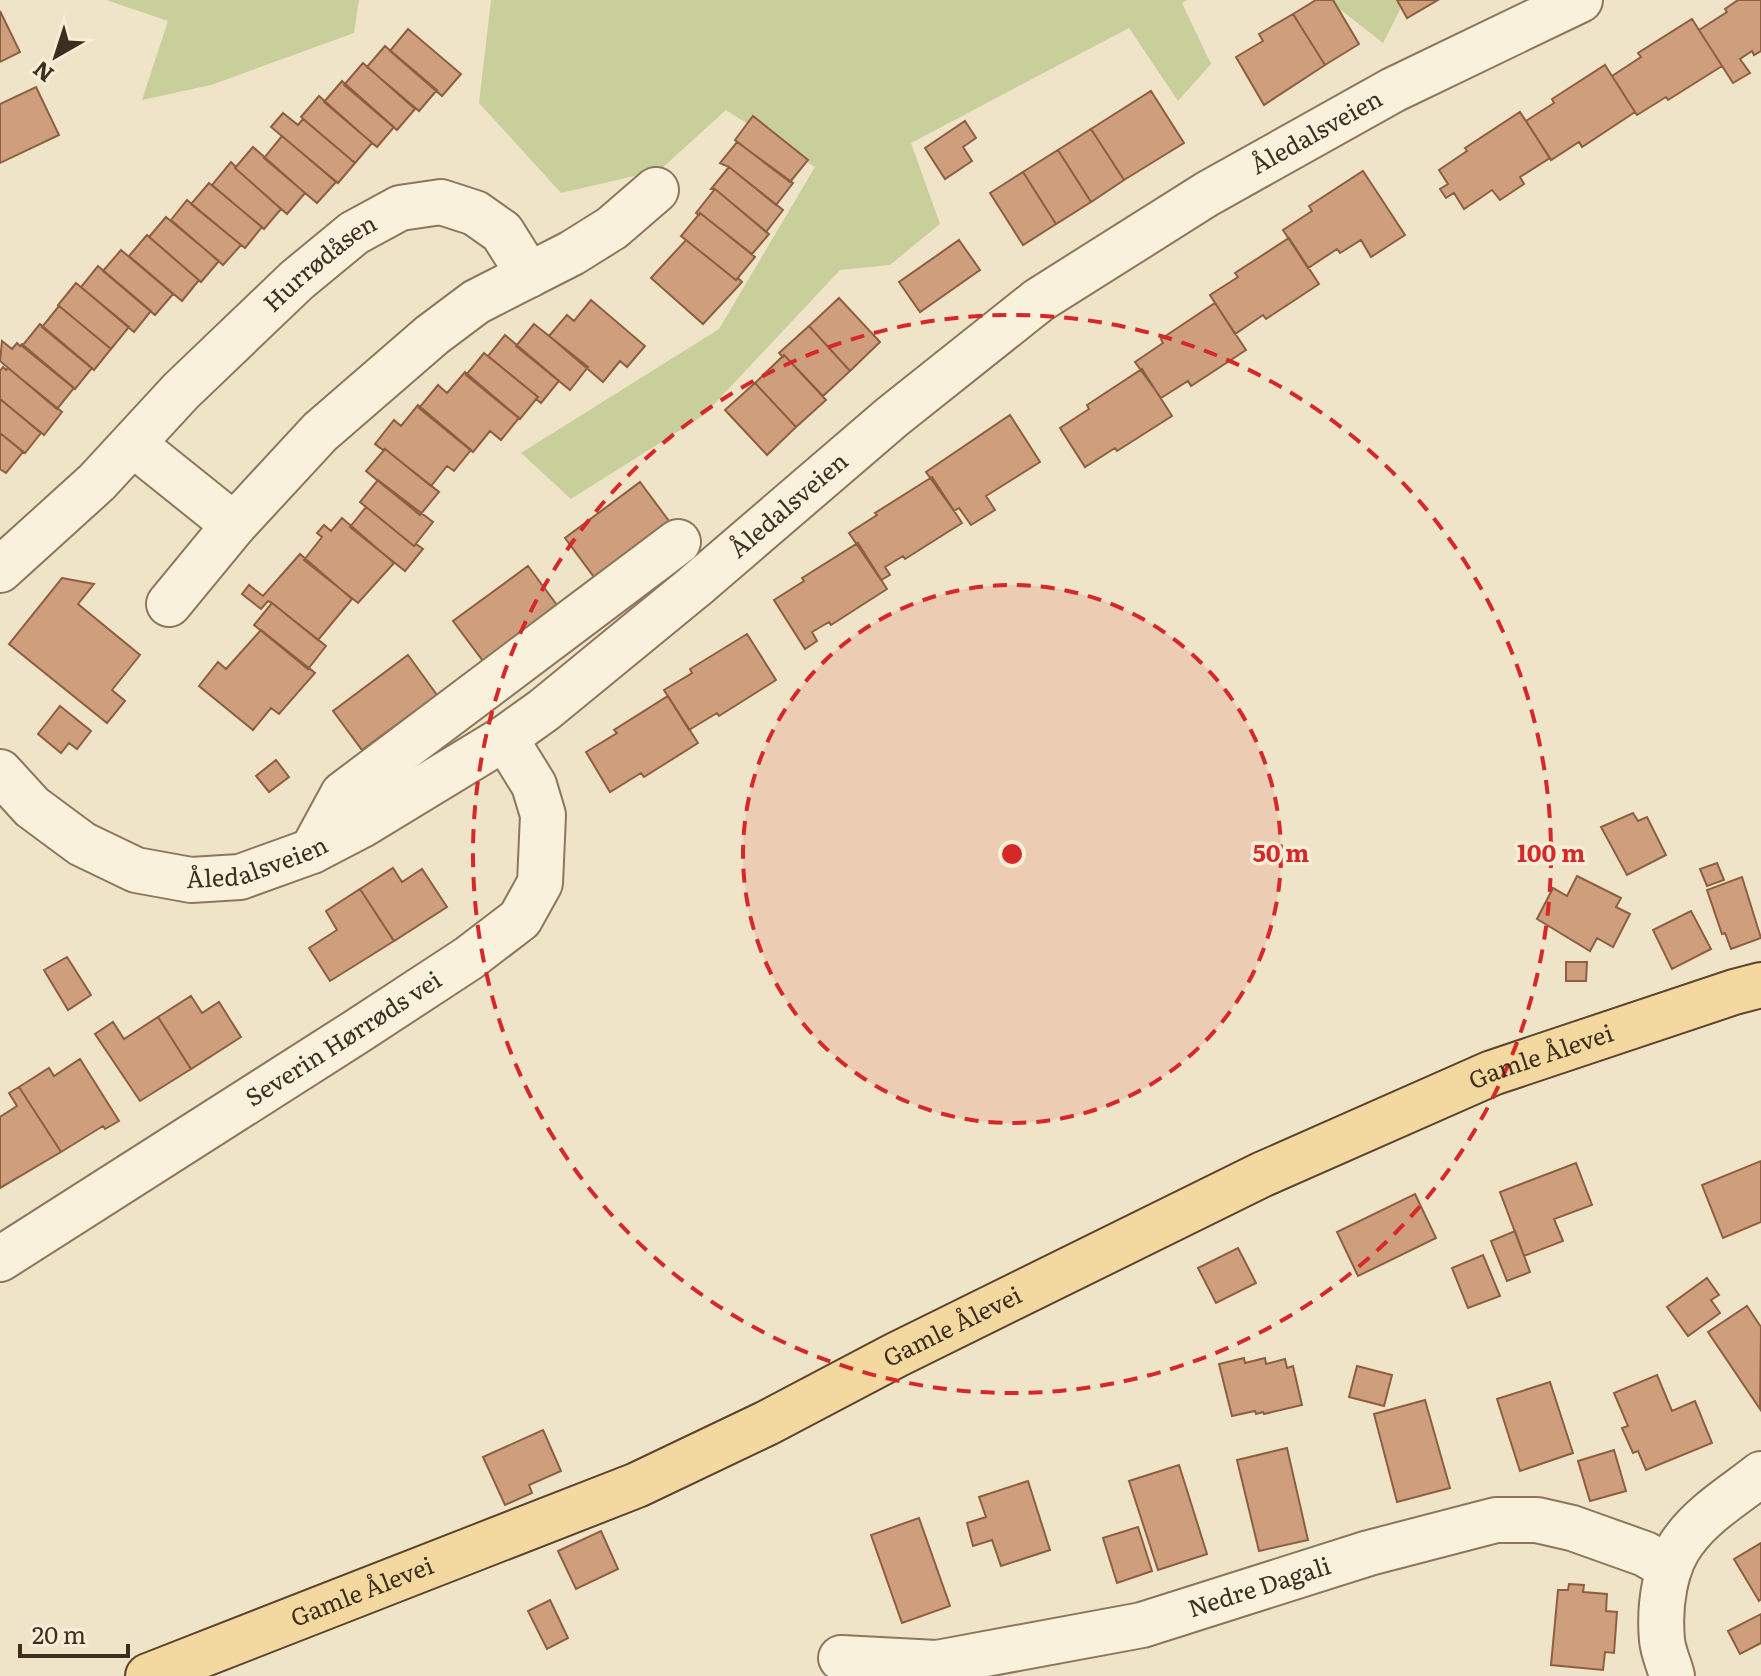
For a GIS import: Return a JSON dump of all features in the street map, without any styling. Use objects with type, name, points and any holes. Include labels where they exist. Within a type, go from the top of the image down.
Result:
[{"type":"main road","name":"Gamle Ålevei","points":[[148,1676],[637,1485],[1261,1175],[1492,1073],[1761,985]]},
{"type":"street","name":"Åledalsveien","points":[[0,772],[32,807],[82,844],[136,870],[191,880],[240,877],[312,851],[362,825],[505,738],[544,710],[880,427],[1039,300],[1207,194],[1393,90],[1580,0]]},
{"type":"street","points":[[169,604],[234,525],[320,432],[432,335],[476,302],[612,228],[656,190]]},
{"type":"street","name":"Hurrødåsen","points":[[0,570],[52,525],[181,391],[297,280],[354,233],[400,208],[441,202],[475,213],[502,232],[529,275]]},
{"type":"street","points":[[133,444],[234,525]]},
{"type":"street","points":[[312,851],[343,794],[678,542]]},
{"type":"street","name":"Severin Hørrøds vei","points":[[0,1259],[381,1016],[469,958],[520,919],[540,883],[543,815],[534,785],[505,738]]},
{"type":"street","points":[[1672,1676],[1662,1641],[1669,1568],[1685,1538],[1761,1474]]},
{"type":"street","name":"Nedre Dagali","points":[[841,1658],[937,1663],[1142,1625],[1369,1553],[1496,1520],[1537,1520],[1572,1528],[1645,1554],[1669,1568]]},
{"type":"green space","points":[[106,0],[359,0],[354,33],[211,85],[142,100],[168,21]]},
{"type":"green space","points":[[491,0],[1187,0],[1182,3],[1211,64],[1178,101],[1129,28],[911,143],[940,224],[890,265],[840,270],[704,415],[571,499],[521,453],[719,329],[815,167],[726,110],[660,170],[561,193],[479,103]]},
{"type":"green space","points":[[1328,0],[1405,0],[1383,43]]},
{"type":"building","points":[[1316,0],[1333,0],[1359,44],[1325,65],[1293,14]]},
{"type":"building","points":[[1397,0],[1438,0],[1407,18]]},
{"type":"building","points":[[1738,0],[1761,0],[1761,51],[1754,55],[1752,51],[1740,59],[1750,73],[1733,83],[1699,30],[1727,12],[1725,9]]},
{"type":"building","points":[[0,11],[20,52],[0,62]]},
{"type":"building","points":[[1293,14],[1325,65],[1264,105],[1236,57],[1263,41],[1259,34]]},
{"type":"building","points":[[1692,19],[1722,66],[1668,100],[1666,97],[1637,115],[1612,76],[1641,57],[1638,53]]},
{"type":"building","points":[[408,29],[461,74],[442,96],[390,51]]},
{"type":"building","points":[[385,46],[437,90],[419,111],[367,67]]},
{"type":"building","points":[[363,63],[415,109],[397,130],[344,85]]},
{"type":"building","points":[[1605,65],[1635,112],[1582,147],[1579,142],[1551,160],[1526,121],[1554,103],[1552,99]]},
{"type":"building","points":[[342,81],[394,127],[377,147],[324,102]]},
{"type":"building","points":[[36,87],[59,135],[0,163],[0,104]]},
{"type":"building","points":[[1151,91],[1184,143],[1124,180],[1091,129]]},
{"type":"building","points":[[319,96],[372,143],[355,163],[301,117]]},
{"type":"building","points":[[1520,112],[1550,158],[1520,177],[1524,184],[1500,200],[1492,190],[1464,209],[1454,193],[1446,198],[1440,189],[1448,184],[1439,170],[1467,151],[1465,148]]},
{"type":"building","points":[[283,113],[298,125],[303,119],[355,163],[338,183],[271,127]]},
{"type":"building","points":[[753,116],[808,160],[790,182],[735,140]]},
{"type":"building","points":[[965,121],[976,138],[963,147],[972,161],[945,179],[925,148]]},
{"type":"building","points":[[1091,129],[1124,180],[1091,202],[1058,150]]},
{"type":"building","points":[[282,136],[336,182],[317,203],[264,158]]},
{"type":"building","points":[[737,142],[793,183],[776,205],[720,163]]},
{"type":"building","points":[[253,147],[305,193],[287,214],[235,168]]},
{"type":"building","points":[[1058,150],[1091,202],[1056,224],[1023,172]]},
{"type":"building","points":[[231,162],[281,209],[264,229],[212,185]]},
{"type":"building","points":[[729,167],[783,210],[766,232],[715,189],[711,189]]},
{"type":"building","points":[[1363,171],[1405,235],[1371,257],[1361,240],[1340,253],[1337,249],[1308,268],[1283,230],[1312,211],[1309,206]]},
{"type":"building","points":[[1023,172],[1056,224],[1023,245],[990,193]]},
{"type":"building","points":[[209,183],[262,227],[245,248],[191,204]]},
{"type":"building","points":[[715,189],[769,234],[752,254],[696,213]]},
{"type":"building","points":[[187,200],[241,245],[223,265],[171,220]]},
{"type":"building","points":[[700,213],[755,257],[736,280],[681,236]]},
{"type":"building","points":[[166,217],[219,261],[201,282],[149,237]]},
{"type":"building","points":[[147,235],[199,280],[182,301],[129,256]]},
{"type":"building","points":[[1289,238],[1319,284],[1266,319],[1263,315],[1235,334],[1210,295],[1238,277],[1235,273]]},
{"type":"building","points":[[686,240],[742,282],[703,324],[651,278]]},
{"type":"building","points":[[959,240],[980,270],[920,312],[899,282]]},
{"type":"building","points":[[121,250],[173,294],[155,315],[103,271]]},
{"type":"building","points":[[98,266],[151,311],[134,332],[81,287]]},
{"type":"building","points":[[76,283],[129,327],[111,349],[58,305]]},
{"type":"building","points":[[839,298],[880,342],[850,371],[809,326]]},
{"type":"building","points":[[591,300],[645,346],[627,367],[620,361],[603,382],[549,336],[567,315],[574,321]]},
{"type":"building","points":[[1215,303],[1246,350],[1191,386],[1188,381],[1161,398],[1135,362],[1163,343],[1161,339]]},
{"type":"building","points":[[59,306],[111,349],[94,370],[42,327]]},
{"type":"building","points":[[40,324],[92,368],[75,389],[22,346]]},
{"type":"building","points":[[534,324],[588,367],[570,390],[516,346]]},
{"type":"building","points":[[809,326],[850,371],[823,396],[779,353]]},
{"type":"building","points":[[505,335],[559,381],[541,403],[536,399],[538,397],[488,356]]},
{"type":"building","points":[[2,341],[12,349],[17,343],[22,344],[74,388],[57,409],[0,361]]},
{"type":"building","points":[[484,353],[538,397],[520,419],[466,375]]},
{"type":"building","points":[[784,355],[826,400],[796,427],[755,383]]},
{"type":"building","points":[[3,367],[62,412],[44,435],[0,399],[0,371]]},
{"type":"building","points":[[1142,369],[1172,416],[1085,467],[1060,428],[1089,409],[1087,405]]},
{"type":"building","points":[[465,372],[519,418],[501,440],[490,431],[473,452],[419,408],[438,385],[447,393]]},
{"type":"building","points":[[755,383],[796,427],[767,455],[725,410]]},
{"type":"building","points":[[0,399],[41,433],[25,453],[0,433]]},
{"type":"building","points":[[418,405],[471,450],[454,471],[447,466],[431,486],[375,444],[394,420],[401,426]]},
{"type":"building","points":[[1010,415],[1040,462],[986,496],[995,510],[971,525],[959,508],[954,511],[926,472]]},
{"type":"building","points":[[0,433],[23,452],[6,473],[0,469]]},
{"type":"building","points":[[385,449],[439,492],[420,515],[366,471]]},
{"type":"building","points":[[932,477],[962,523],[905,559],[903,556],[885,567],[890,575],[881,580],[849,533]]},
{"type":"building","points":[[378,480],[433,522],[414,546],[360,502]]},
{"type":"building","points":[[640,482],[669,521],[594,577],[565,538]]},
{"type":"building","points":[[366,507],[414,546],[416,544],[423,549],[405,571],[350,527]]},
{"type":"building","points":[[342,518],[394,563],[358,603],[304,560],[322,537],[317,533],[324,525],[331,531]]},
{"type":"building","points":[[858,543],[887,589],[831,625],[829,622],[812,632],[817,641],[805,649],[774,600],[804,581],[802,578]]},
{"type":"building","points":[[300,554],[352,599],[318,640],[272,603],[268,601],[261,609],[242,594],[249,585],[263,596]]},
{"type":"building","points":[[528,566],[557,605],[483,661],[453,621]]},
{"type":"building","points":[[62,578],[94,584],[78,604],[140,655],[112,690],[125,701],[107,723],[9,644]]},
{"type":"building","points":[[272,603],[326,646],[308,669],[254,625]]},
{"type":"building","points":[[261,630],[315,673],[279,714],[271,708],[253,730],[199,686],[218,662],[226,669]]},
{"type":"building","points":[[747,634],[776,680],[719,716],[717,713],[689,730],[664,690],[692,673],[690,669]]},
{"type":"building","points":[[408,655],[437,695],[362,750],[333,711]]},
{"type":"building","points":[[668,696],[698,743],[644,777],[641,773],[610,792],[586,752]]},
{"type":"building","points":[[60,706],[91,731],[77,749],[69,743],[61,753],[38,734]]},
{"type":"building","points":[[276,760],[289,777],[269,792],[256,776]]},
{"type":"building","points":[[1633,813],[1638,821],[1647,817],[1666,855],[1627,875],[1601,827]]},
{"type":"building","points":[[1717,863],[1724,880],[1707,886],[1700,869]]},
{"type":"building","points":[[393,868],[402,882],[422,869],[447,907],[394,941],[360,889]]},
{"type":"building","points":[[1577,876],[1621,898],[1616,907],[1630,914],[1613,947],[1597,938],[1590,951],[1537,919],[1553,888],[1567,896]]},
{"type":"building","points":[[1742,877],[1761,938],[1731,949],[1725,933],[1722,934],[1707,890]]},
{"type":"building","points":[[360,889],[394,941],[330,981],[309,948],[337,930],[326,911]]},
{"type":"building","points":[[1691,911],[1711,949],[1672,969],[1653,930]]},
{"type":"building","points":[[67,957],[91,995],[68,1010],[44,970]]},
{"type":"building","points":[[1566,962],[1587,962],[1586,981],[1566,981]]},
{"type":"building","points":[[191,996],[202,1013],[219,1002],[241,1037],[191,1069],[158,1017]]},
{"type":"building","points":[[158,1017],[191,1069],[140,1101],[95,1034],[113,1022],[124,1039]]},
{"type":"building","points":[[80,1059],[119,1121],[105,1129],[103,1126],[61,1152],[19,1087],[49,1068],[54,1076]]},
{"type":"building","points":[[19,1087],[61,1152],[0,1188],[0,1117],[17,1106],[9,1093]]},
{"type":"building","points":[[1761,1161],[1761,1222],[1723,1238],[1702,1185]]},
{"type":"building","points":[[1576,1163],[1592,1205],[1554,1219],[1563,1241],[1524,1256],[1500,1192]]},
{"type":"building","points":[[1415,1194],[1436,1238],[1358,1276],[1337,1232]]},
{"type":"building","points":[[1515,1231],[1530,1272],[1507,1281],[1491,1241]]},
{"type":"building","points":[[1238,1248],[1256,1283],[1216,1303],[1198,1268]]},
{"type":"building","points":[[1483,1255],[1500,1296],[1468,1308],[1452,1268]]},
{"type":"building","points":[[1707,1278],[1719,1295],[1711,1300],[1720,1313],[1688,1336],[1667,1307]]},
{"type":"building","points":[[1747,1306],[1761,1327],[1760,1409],[1708,1332]]},
{"type":"building","points":[[1244,1358],[1245,1363],[1265,1358],[1266,1364],[1285,1359],[1287,1368],[1293,1366],[1302,1405],[1264,1414],[1256,1414],[1255,1411],[1232,1416],[1219,1364]]},
{"type":"building","points":[[1357,1366],[1392,1375],[1384,1406],[1349,1397]]},
{"type":"building","points":[[1657,1375],[1672,1411],[1695,1401],[1712,1443],[1646,1470],[1638,1451],[1633,1453],[1622,1428],[1628,1426],[1614,1393]]},
{"type":"building","points":[[1550,1382],[1573,1453],[1520,1471],[1497,1399]]},
{"type":"building","points":[[1425,1400],[1450,1488],[1397,1502],[1374,1414]]},
{"type":"building","points":[[543,1430],[561,1471],[529,1485],[532,1493],[505,1505],[483,1457]]},
{"type":"building","points":[[1287,1448],[1308,1540],[1259,1551],[1237,1460]]},
{"type":"building","points":[[1614,1450],[1626,1491],[1590,1501],[1578,1461]]},
{"type":"building","points":[[1179,1465],[1207,1554],[1158,1570],[1129,1481]]},
{"type":"building","points":[[1028,1481],[1050,1550],[1001,1566],[992,1540],[973,1546],[967,1523],[986,1517],[979,1497]]},
{"type":"building","points":[[919,1518],[950,1606],[902,1623],[871,1535]]},
{"type":"building","points":[[1138,1527],[1152,1571],[1117,1583],[1103,1538]]},
{"type":"building","points":[[601,1531],[618,1569],[576,1589],[558,1551]]},
{"type":"building","points":[[1761,1543],[1761,1599],[1759,1601],[1734,1559]]},
{"type":"building","points":[[1569,1584],[1584,1585],[1583,1592],[1607,1594],[1606,1611],[1617,1612],[1614,1653],[1605,1652],[1603,1670],[1551,1665],[1558,1590],[1568,1590]]},
{"type":"building","points":[[550,1600],[568,1638],[547,1649],[528,1611]]},
{"type":"building","points":[[1761,1614],[1761,1643],[1740,1654],[1728,1631]]}]
